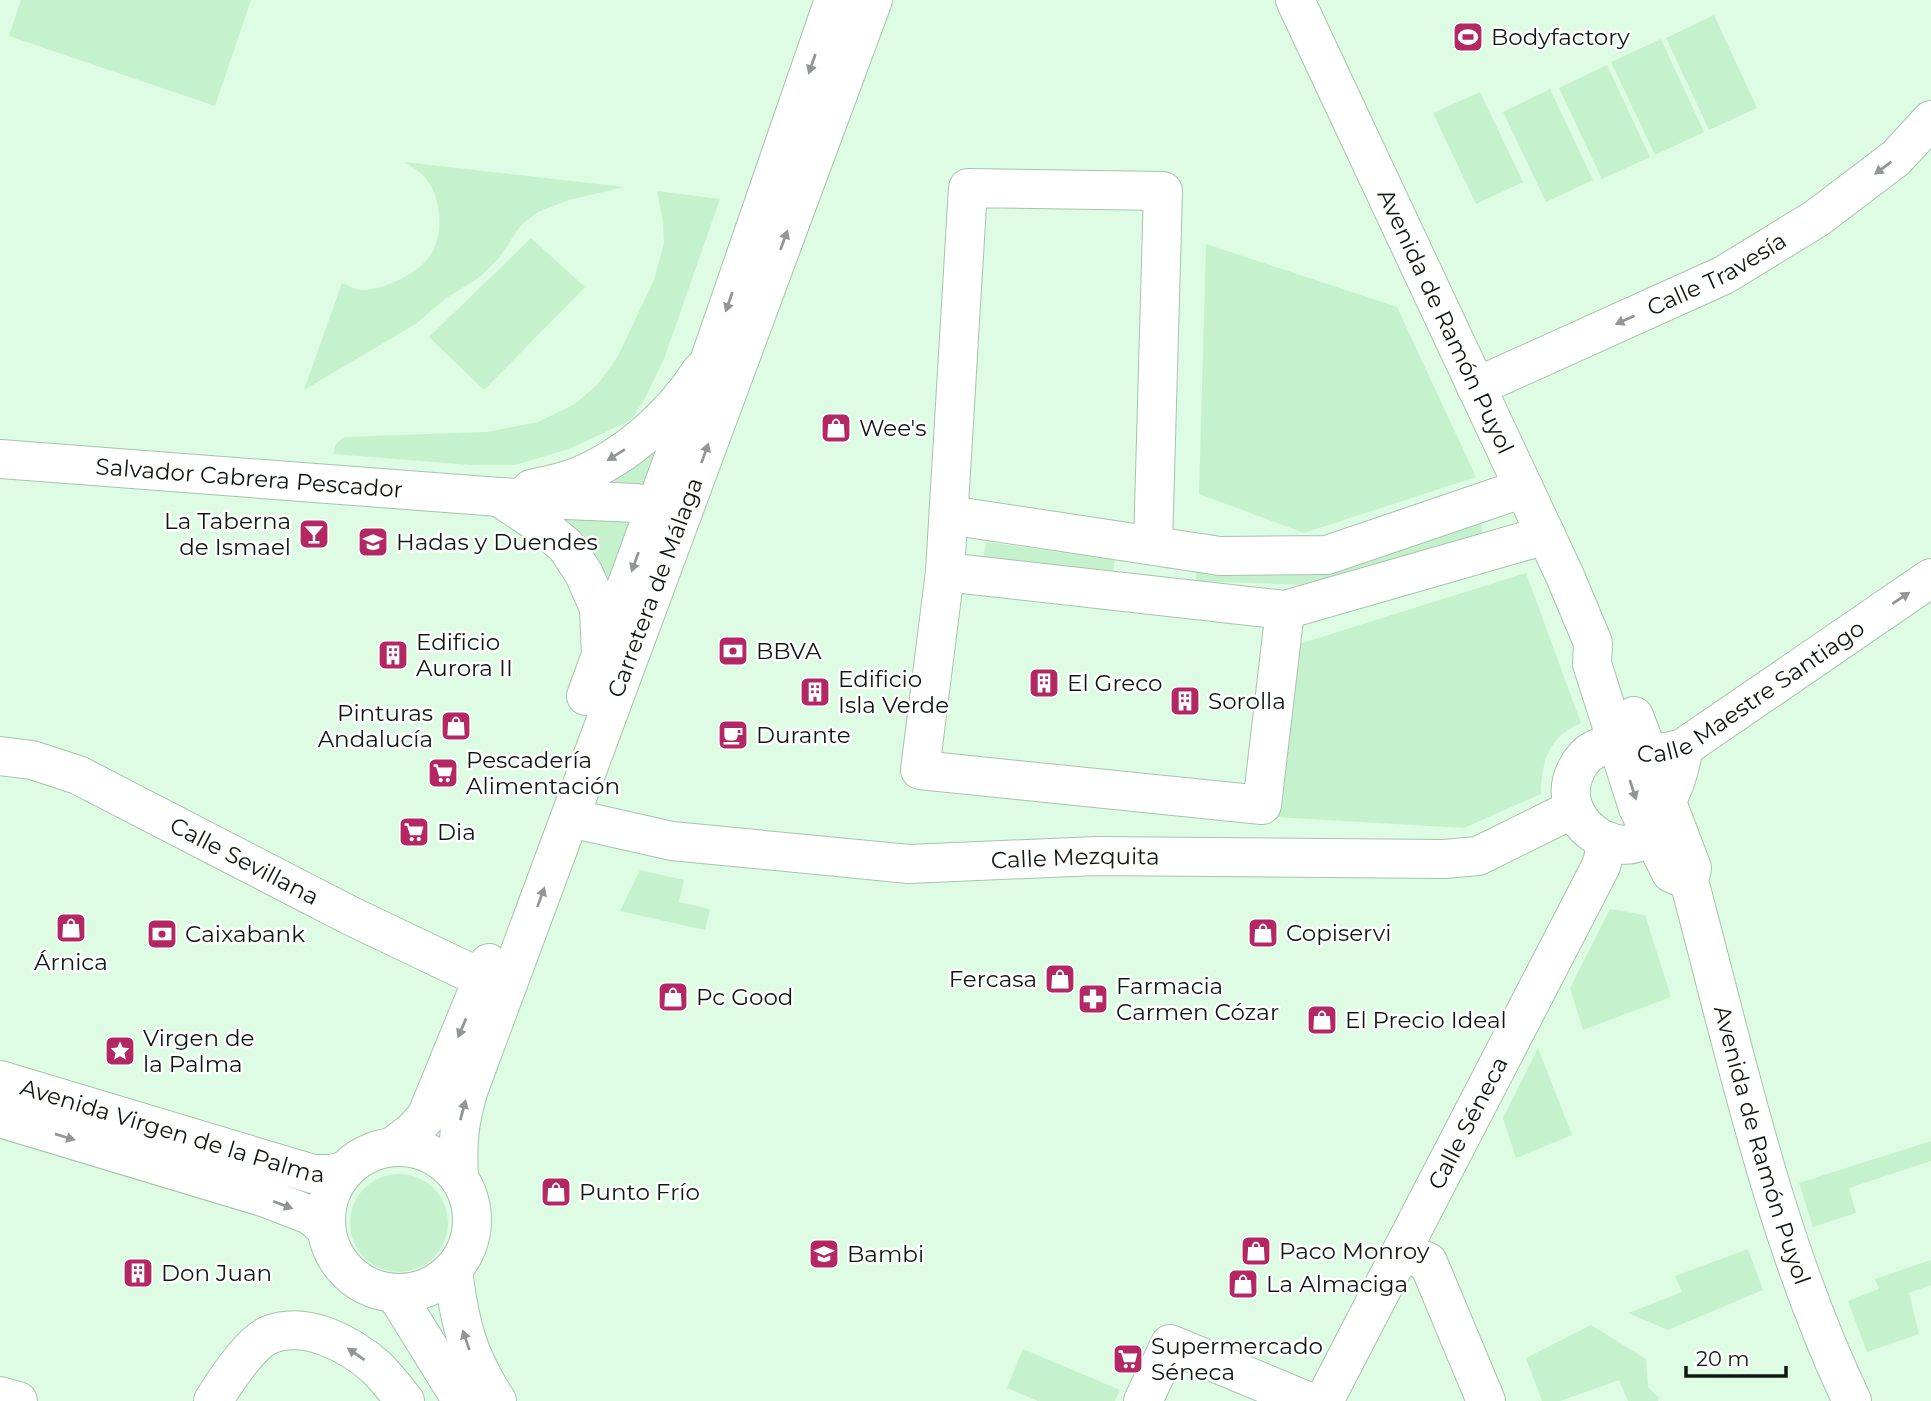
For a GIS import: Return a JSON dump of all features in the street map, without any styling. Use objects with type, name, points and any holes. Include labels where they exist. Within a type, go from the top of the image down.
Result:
[{"type":"street","name":"Carretera de Málaga","points":[[392,1147],[426,1117],[483,979],[712,353],[834,0]]},
{"type":"street","name":"Carretera de Málaga","points":[[460,1178],[457,1143],[468,1089],[873,0]]},
{"type":"street","name":"Avenida de Ramón Puyol","points":[[1295,0],[1546,535],[1598,673]]},
{"type":"street","name":"Calle Travesía","points":[[1476,387],[1724,275],[1817,218],[1896,158],[1931,120]]},
{"type":"street","points":[[1153,545],[1163,191],[968,188],[946,572],[920,770],[1262,806],[1285,610]]},
{"type":"street","name":"Salvador Cabrera Pescador","points":[[499,497],[570,480],[616,456],[660,423],[686,395],[712,353]]},
{"type":"street","name":"Salvador Cabrera Pescador","points":[[0,459],[499,497],[636,503],[653,509]]},
{"type":"street","points":[[949,514],[1220,556],[1326,555],[1524,488]]},
{"type":"street","name":"Salvador Cabrera Pescador","points":[[499,497],[541,525],[566,546],[584,574],[599,608],[601,657]]},
{"type":"street","points":[[653,509],[665,531],[667,556]]},
{"type":"street","points":[[946,572],[1285,610],[1546,535]]},
{"type":"street","name":"Calle Maestre Santiago","points":[[1598,673],[1615,697],[1635,750],[1931,578]]},
{"type":"street","points":[[1635,750],[1580,763],[1573,777],[1570,793],[1573,809],[1587,829],[1608,841],[1633,842],[1659,817]]},
{"type":"street","name":"Avenida de Ramón Puyol","points":[[1635,750],[1659,817],[1692,869],[1689,881],[1774,1201],[1830,1355],[1852,1401]]},
{"type":"street","name":"Calle Sevillana","points":[[0,756],[32,760],[78,775],[351,916],[483,979]]},
{"type":"street","name":"Calle Mezquita","points":[[570,818],[672,841],[909,864],[1096,856],[1444,859],[1478,856],[1573,809]]},
{"type":"street","name":"Calle Séneca","points":[[1324,1401],[1601,866],[1608,841]]},
{"type":"street","name":"Avenida Virgen de la Palma","points":[[0,1080],[313,1174],[345,1171]]},
{"type":"street","name":"Avenida Virgen de la Palma","points":[[0,1118],[254,1195],[310,1215],[326,1228]]},
{"type":"street","points":[[392,1147],[419,1149],[441,1160],[460,1178],[470,1200],[473,1225],[467,1250],[453,1271],[426,1288],[395,1293],[370,1288],[349,1273],[333,1252],[326,1228],[331,1193],[345,1171],[366,1154],[392,1147]]},
{"type":"street","points":[[1402,1252],[1428,1262],[1486,1401]]},
{"type":"street","points":[[453,1271],[460,1322],[471,1355],[496,1401]]},
{"type":"street","points":[[395,1293],[462,1401]]},
{"type":"street","points":[[209,1400],[249,1352],[268,1335],[295,1331],[323,1334],[348,1348],[377,1368],[405,1401]]},
{"type":"street","points":[[1143,1401],[1170,1344],[1307,1401]]},
{"type":"street","points":[[0,1396],[18,1401]]},
{"type":"green space","points":[[21,0],[251,0],[215,106],[9,36]]},
{"type":"green space","points":[[1714,15],[1757,108],[1709,130],[1666,38]]},
{"type":"green space","points":[[1661,39],[1704,132],[1655,155],[1611,62]]},
{"type":"green space","points":[[1607,65],[1650,157],[1602,179],[1559,88]]},
{"type":"green space","points":[[1550,89],[1593,180],[1546,202],[1503,112]]},
{"type":"green space","points":[[1480,92],[1523,182],[1476,204],[1433,113]]},
{"type":"green space","points":[[404,162],[624,187],[569,200],[538,212],[521,225],[499,258],[481,276],[445,299],[417,323],[304,390],[342,283],[363,290],[390,284],[417,269],[435,247],[439,214],[434,192],[422,174]]},
{"type":"green space","points":[[657,191],[720,199],[664,359],[631,420],[569,449],[515,465],[471,465],[333,454],[336,444],[344,437],[486,432],[538,422],[575,404],[598,384],[618,356],[654,280],[664,243]]},
{"type":"green space","points":[[531,238],[585,287],[484,390],[429,337]]},
{"type":"green space","points":[[1206,244],[1397,307],[1476,477],[1304,533],[1199,494]]},
{"type":"green space","points":[[664,434],[643,492],[585,484]]},
{"type":"green space","points":[[615,514],[627,520],[628,526],[604,596],[548,520]]},
{"type":"green space","points":[[1481,521],[1483,540],[1334,586],[1196,581],[1197,565]]},
{"type":"green space","points":[[986,542],[1115,560],[1112,579],[983,561]]},
{"type":"green space","points":[[1526,573],[1581,723],[1561,735],[1549,751],[1543,771],[1541,794],[1464,828],[1274,817],[1296,645]]},
{"type":"green space","points":[[640,870],[684,880],[679,902],[710,909],[705,930],[620,911]]},
{"type":"green space","points":[[1610,909],[1645,915],[1671,997],[1583,1030],[1570,988]]},
{"type":"green space","points":[[1538,1048],[1572,1135],[1516,1158],[1503,1118]]},
{"type":"green space","points":[[1931,1141],[1931,1161],[1849,1188],[1856,1213],[1813,1227],[1799,1183]]},
{"type":"green space","points":[[399,1174],[418,1178],[434,1188],[444,1204],[448,1223],[444,1242],[434,1258],[418,1268],[399,1272],[380,1268],[364,1258],[354,1242],[350,1223],[354,1204],[364,1188],[380,1178]]},
{"type":"green space","points":[[1748,1249],[1763,1290],[1668,1330],[1628,1313],[1682,1292],[1675,1276]]},
{"type":"green space","points":[[1931,1260],[1931,1285],[1909,1293],[1919,1334],[1867,1352],[1848,1301],[1879,1289],[1875,1279]]},
{"type":"green space","points":[[1591,1325],[1646,1359],[1648,1387],[1659,1398],[1658,1401],[1628,1401],[1619,1380],[1560,1401],[1542,1401],[1526,1358]]},
{"type":"green space","points":[[1023,1349],[1120,1390],[1115,1401],[1038,1401],[1007,1388]]},
{"type":"place","name":"Bodyfactory","points":[[1468,37]]},
{"type":"place","name":"Wee's","points":[[836,428]]},
{"type":"place","name":"La Taberna de Ismael","points":[[314,534]]},
{"type":"place","name":"Hadas y Duendes","points":[[373,542]]},
{"type":"place","name":"BBVA","points":[[733,651]]},
{"type":"place","name":"Edificio Aurora II","points":[[393,655]]},
{"type":"place","name":"El Greco","points":[[1044,683]]},
{"type":"place","name":"Edificio Isla Verde","points":[[815,692]]},
{"type":"place","name":"Sorolla","points":[[1185,701]]},
{"type":"place","name":"Pinturas Andalucía","points":[[456,726]]},
{"type":"place","name":"Durante","points":[[733,735]]},
{"type":"place","name":"Pescadería Alimentación","points":[[443,773]]},
{"type":"place","name":"Dia","points":[[414,832]]},
{"type":"place","name":"Árnica","points":[[71,928]]},
{"type":"place","name":"Copiservi","points":[[1263,933]]},
{"type":"place","name":"Caixabank","points":[[162,934]]},
{"type":"place","name":"Fercasa","points":[[1060,979]]},
{"type":"place","name":"Pc Good","points":[[673,997]]},
{"type":"place","name":"Farmacia Carmen Cózar","points":[[1093,999]]},
{"type":"place","name":"El Precio Ideal","points":[[1322,1020]]},
{"type":"place","name":"Virgen de la Palma","points":[[120,1051]]},
{"type":"place","name":"Punto Frío","points":[[556,1192]]},
{"type":"place","name":"Paco Monroy","points":[[1256,1251]]},
{"type":"place","name":"Bambi","points":[[824,1254]]},
{"type":"place","name":"Don Juan","points":[[138,1273]]},
{"type":"place","name":"La Almaciga","points":[[1243,1284]]},
{"type":"place","name":"Supermercado Séneca","points":[[1128,1359]]}]
